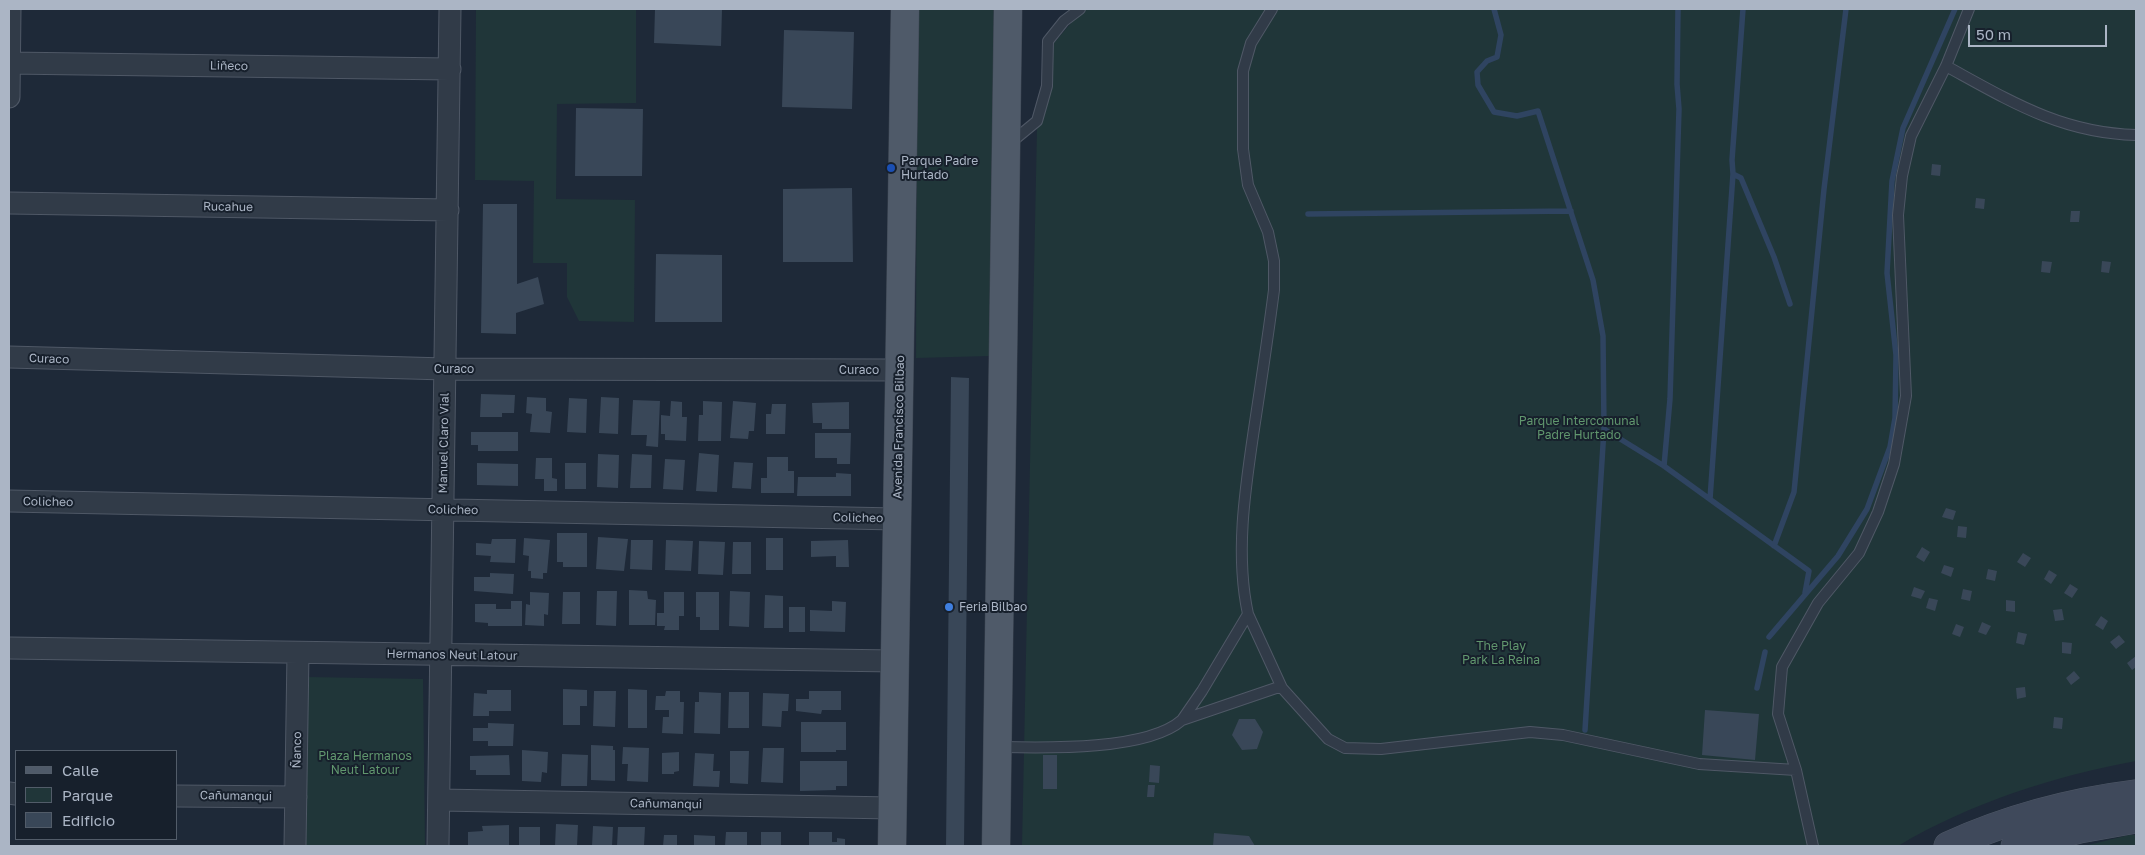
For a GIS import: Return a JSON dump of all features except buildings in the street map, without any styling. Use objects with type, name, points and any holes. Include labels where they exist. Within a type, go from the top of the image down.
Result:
[{"type":"main road","name":"Avenida Francisco Bilbao","points":[[892,846],[905,9]]},
{"type":"main road","points":[[996,846],[1008,9]]},
{"type":"main road","points":[[1948,846],[1988,830],[2050,810],[2136,794]]},
{"type":"main road","points":[[2014,846],[2080,829],[2136,819]]},
{"type":"street","points":[[9,97],[10,9]]},
{"type":"street","name":"Manuel Claro Vial","points":[[438,846],[450,9]]},
{"type":"street","name":"Liñeco","points":[[9,63],[450,69]]},
{"type":"street","name":"Rucahue","points":[[9,203],[448,210]]},
{"type":"street","name":"Curaco","points":[[9,358],[446,369],[900,370]]},
{"type":"street","name":"Colicheo","points":[[9,501],[897,519]]},
{"type":"street","name":"Hermanos Neut Latour","points":[[9,648],[895,661]]},
{"type":"street","name":"Ñanco","points":[[295,846],[298,653]]},
{"type":"street","name":"Cañumanqui","points":[[178,796],[296,797]]},
{"type":"street","name":"Cañumanqui","points":[[438,800],[893,808]]},
{"type":"lane","points":[[1007,146],[1037,121],[1047,86],[1048,41],[1064,21],[1080,9]]},
{"type":"lane","points":[[1272,9],[1252,43],[1243,71],[1242,148],[1248,185],[1268,232],[1274,261],[1274,290],[1246,483],[1242,587],[1248,614],[1282,688],[1328,740],[1345,748],[1381,749],[1530,732],[1563,735],[1700,764],[1796,770]]},
{"type":"lane","points":[[1813,846],[1796,770],[1778,714],[1782,667],[1818,603],[1859,553],[1878,512],[1894,464],[1906,396],[1898,215],[1902,176],[1911,136],[1946,66],[1969,9]]},
{"type":"lane","points":[[1946,66],[2009,102],[2062,124],[2084,130],[2136,135]]},
{"type":"lane","points":[[997,747],[1068,747],[1122,742],[1174,727],[1182,720],[1202,691],[1248,614]]},
{"type":"lane","points":[[1182,720],[1276,688],[1282,688]]},
{"type":"green space","points":[[476,9],[636,9],[636,103],[557,104],[556,199],[635,200],[634,322],[579,321],[567,297],[567,263],[533,263],[534,181],[475,180]]},
{"type":"green space","points":[[917,9],[996,9],[990,356],[916,358]]},
{"type":"green space","name":"Parque Intercomunal Padre Hurtado","points":[[1083,9],[2136,9],[2136,761],[2074,775],[2013,793],[1954,817],[1898,846],[1022,846],[1037,129],[1044,115],[1054,43]]},
{"type":"green space","name":"Plaza Hermanos Neut Latour","points":[[307,677],[423,679],[425,846],[306,846]]},
{"type":"green space","points":[[2136,835],[2136,846],[2084,846]]},
{"type":"waterway","points":[[1494,9],[1501,35],[1497,57],[1487,61],[1477,72],[1478,85],[1494,112],[1517,116],[1538,111],[1593,280],[1603,336],[1604,429],[1585,730]]},
{"type":"waterway","points":[[1664,466],[1670,399],[1679,109],[1677,84],[1678,9]]},
{"type":"waterway","points":[[1743,9],[1732,160],[1733,174],[1741,178],[1774,257],[1790,304]]},
{"type":"waterway","points":[[1774,546],[1794,492],[1824,189],[1846,9]]},
{"type":"waterway","points":[[1769,637],[1838,556],[1867,509],[1890,447],[1895,418],[1896,355],[1887,273],[1892,181],[1903,128],[1955,9]]},
{"type":"waterway","points":[[1710,499],[1733,174]]},
{"type":"waterway","points":[[1308,214],[1571,211]]},
{"type":"waterway","points":[[1604,429],[1664,466],[1809,571],[1805,593]]},
{"type":"waterway","points":[[1757,688],[1765,652]]},
{"type":"place","name":"Parque Padre Hurtado","points":[[891,168]]},
{"type":"place","name":"Feria Bilbao","points":[[949,607]]},
{"type":"park label","name":"The Play Park La Reina","points":[[1501,653]]}]
